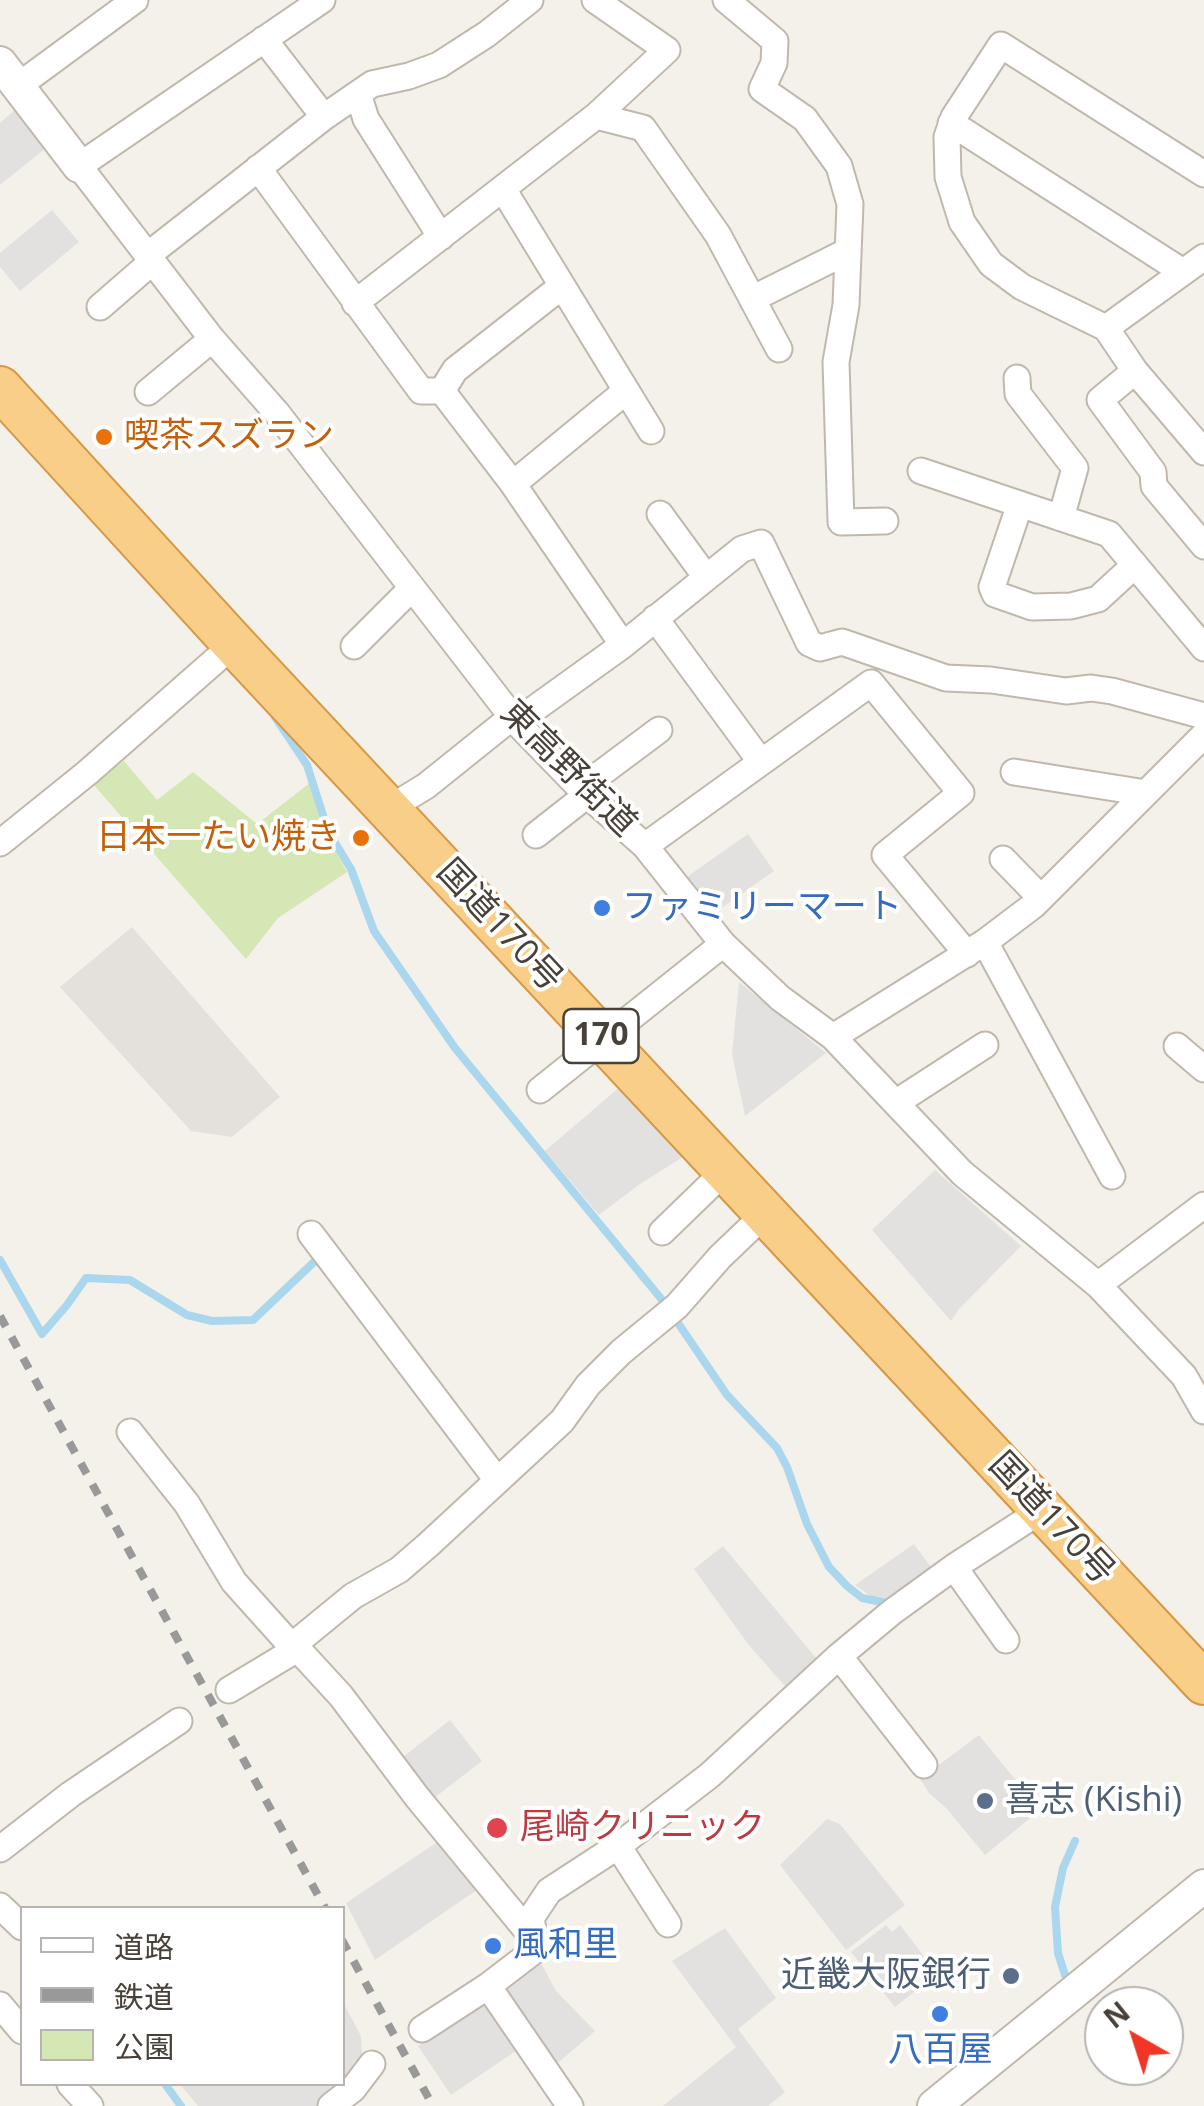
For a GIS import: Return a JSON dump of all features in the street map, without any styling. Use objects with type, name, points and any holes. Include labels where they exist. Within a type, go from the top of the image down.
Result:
[{"type":"highway","name":"国道170号","points":[[0,388],[1204,1683]]},
{"type":"street","points":[[9,74],[136,0]]},
{"type":"street","points":[[79,166],[322,0]]},
{"type":"street","points":[[100,308],[150,258],[324,117],[372,84],[440,65],[530,0]]},
{"type":"street","points":[[355,303],[596,116],[667,50],[595,0]]},
{"type":"street","points":[[726,0],[775,41],[774,64],[762,89],[805,119],[839,166],[850,204],[846,306],[836,362],[841,522],[884,521]]},
{"type":"street","points":[[264,39],[324,117]]},
{"type":"street","points":[[1204,174],[1001,44],[952,123],[947,138],[948,177],[962,222],[991,264],[1022,287],[1106,328],[1134,371],[1204,452]]},
{"type":"street","name":"東高野街道","points":[[9,74],[212,339],[277,412],[514,720],[584,792],[645,846],[723,944],[780,998],[833,1037],[962,1173],[1098,1285],[1184,1376],[1204,1410]]},
{"type":"street","points":[[358,94],[366,119],[440,236]]},
{"type":"street","points":[[596,116],[642,128],[718,234],[780,349]]},
{"type":"street","points":[[952,123],[1194,265],[1106,328]]},
{"type":"street","points":[[258,168],[421,391],[442,391]]},
{"type":"street","points":[[503,188],[651,431]]},
{"type":"street","points":[[752,298],[848,251]]},
{"type":"street","points":[[442,391],[455,370],[562,286]]},
{"type":"street","points":[[148,392],[212,339]]},
{"type":"street","points":[[1134,371],[1100,400],[1153,472],[1154,486],[1200,534]]},
{"type":"street","points":[[1017,378],[1018,394],[1075,468],[1061,518]]},
{"type":"street","points":[[442,391],[512,484],[622,645]]},
{"type":"street","points":[[512,484],[626,391]]},
{"type":"street","points":[[921,470],[1109,534],[1204,648]]},
{"type":"street","points":[[1020,504],[992,587],[995,594],[1032,607],[1071,606],[1098,598],[1135,566]]},
{"type":"street","points":[[660,514],[706,577]]},
{"type":"street","points":[[390,808],[622,645],[742,550],[761,543],[809,643],[820,648],[842,642],[946,678],[1066,691],[1112,691],[1204,716]]},
{"type":"street","points":[[354,646],[412,588]]},
{"type":"street","points":[[655,618],[761,762]]},
{"type":"street","points":[[0,842],[87,773],[234,644]]},
{"type":"street","points":[[645,846],[870,683],[961,793],[885,855],[976,948],[1112,1176]]},
{"type":"street","points":[[536,836],[659,730]]},
{"type":"street","points":[[833,1037],[976,948],[1042,898],[1204,735]]},
{"type":"street","points":[[1014,772],[1146,793]]},
{"type":"street","points":[[1003,859],[1042,898]]},
{"type":"street","points":[[540,1090],[723,944]]},
{"type":"street","points":[[897,1102],[985,1045]]},
{"type":"street","points":[[1177,1046],[1204,1069]]},
{"type":"street","points":[[662,1232],[726,1170]]},
{"type":"street","points":[[1098,1285],[1204,1206]]},
{"type":"street","points":[[229,1690],[292,1652],[298,1642],[354,1596],[399,1570],[562,1420],[588,1385],[621,1352],[678,1306],[720,1257],[766,1214]]},
{"type":"street","points":[[311,1234],[496,1480]]},
{"type":"street","points":[[130,1432],[187,1504],[234,1582],[341,1696],[539,1947],[422,2029]]},
{"type":"street","points":[[535,1940],[531,1918],[549,1891],[618,1846],[710,1776],[892,1612],[1042,1510]]},
{"type":"street","points":[[954,1567],[1006,1640]]},
{"type":"street","points":[[840,1656],[924,1765]]},
{"type":"street","points":[[0,1849],[71,1794],[179,1721]]},
{"type":"street","points":[[618,1846],[668,1924]]},
{"type":"street","points":[[934,2106],[1204,1886]]},
{"type":"street","points":[[0,1906],[20,1925]]},
{"type":"street","points":[[488,1986],[570,2106]]},
{"type":"street","points":[[0,2006],[20,2028]]},
{"type":"street","points":[[339,2104],[372,2064]]},
{"type":"street","points":[[72,2086],[90,2106]]},
{"type":"shaded area","points":[[16,109],[47,147],[0,185],[0,123]]},
{"type":"shaded area","points":[[52,210],[79,242],[20,291],[0,267],[0,253]]},
{"type":"shaded area","points":[[748,834],[774,871],[707,918],[681,881]]},
{"type":"shaded area","points":[[132,927],[280,1097],[232,1137],[191,1131],[60,987]]},
{"type":"shaded area","points":[[739,982],[826,1053],[745,1116],[732,1054]]},
{"type":"shaded area","points":[[622,1085],[686,1155],[599,1215],[545,1151]]},
{"type":"shaded area","points":[[935,1170],[1021,1246],[951,1321],[872,1230]]},
{"type":"shaded area","points":[[914,1544],[936,1574],[894,1604],[870,1596],[855,1585]]},
{"type":"shaded area","points":[[723,1546],[821,1664],[790,1692],[748,1644],[694,1569]]},
{"type":"shaded area","points":[[450,1720],[482,1761],[430,1801],[398,1761]]},
{"type":"shaded area","name":"喜志 (Kishi)","points":[[979,1735],[1040,1810],[985,1855],[920,1779]]},
{"type":"shaded area","points":[[827,1819],[840,1824],[905,1905],[846,1950],[780,1865]]},
{"type":"shaded area","points":[[442,1839],[481,1887],[375,1960],[346,1903]]},
{"type":"shaded area","points":[[886,1925],[892,1932],[900,1925],[927,1960],[911,1972],[922,1986],[895,2007],[851,1952]]},
{"type":"shaded area","points":[[725,1928],[776,1998],[738,2029],[785,2092],[768,2106],[663,2106],[736,2047],[672,1961]]},
{"type":"shaded area","points":[[540,1961],[556,1991],[595,2031],[552,2068],[498,1990]]},
{"type":"shaded area","points":[[480,2005],[491,2005],[520,2048],[451,2095],[418,2046]]},
{"type":"shaded area","points":[[345,2006],[361,2036],[363,2074],[318,2106],[198,2106],[182,2086],[345,2086]]},
{"type":"green space","points":[[124,761],[157,800],[193,772],[257,824],[311,782],[325,831],[347,872],[278,918],[246,959],[93,784]]},
{"type":"waterway","points":[[275,717],[307,765],[328,831],[351,869],[374,931],[455,1048],[663,1301],[727,1395],[777,1448],[829,1567],[862,1598],[887,1603]]},
{"type":"waterway","points":[[0,1260],[42,1334],[86,1278],[130,1280],[187,1315],[212,1321],[253,1320],[314,1262],[325,1260]]},
{"type":"waterway","points":[[1065,1975],[1058,1953],[1055,1907],[1063,1868],[1075,1841]]},
{"type":"waterway","points":[[166,2086],[181,2106]]},
{"type":"railway","points":[[0,1316],[324,1906]]},
{"type":"railway","points":[[345,1945],[433,2106]]},
{"type":"place","name":"喫茶スズラン","points":[[104,437]]},
{"type":"place","name":"日本一たい焼き","points":[[361,838]]},
{"type":"place","name":"ファミリーマート","points":[[602,908]]},
{"type":"place","name":"喜志 (Kishi)","points":[[985,1801]]},
{"type":"place","name":"尾崎クリニック","points":[[497,1828]]},
{"type":"place","name":"風和里","points":[[493,1946]]},
{"type":"place","name":"近畿大阪銀行","points":[[1011,1976]]},
{"type":"place","name":"八百屋","points":[[940,2014]]}]
